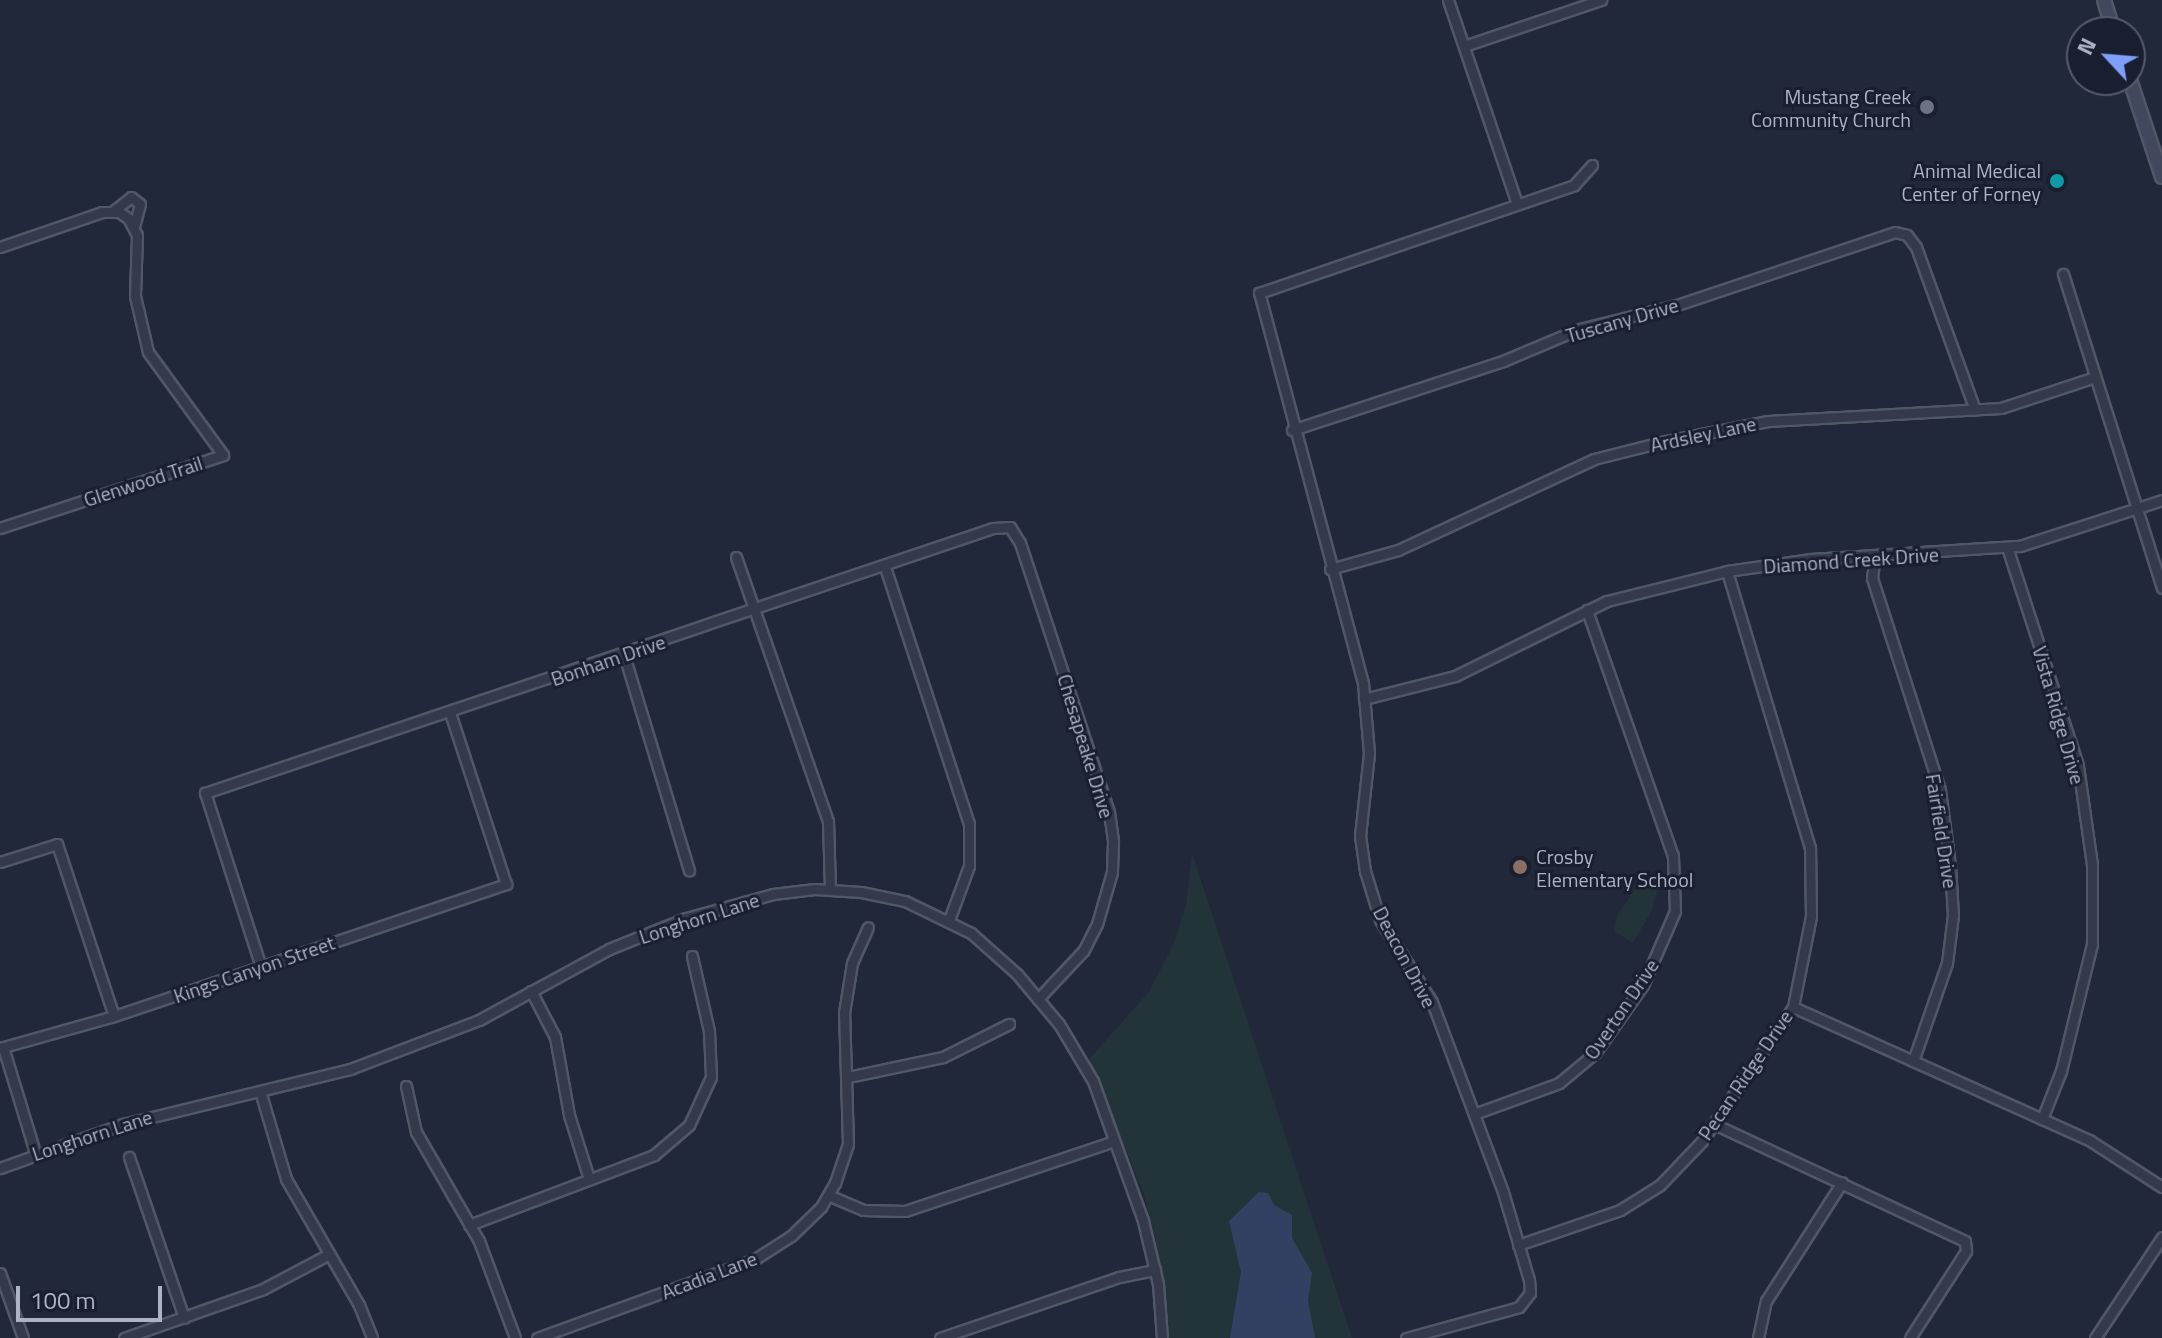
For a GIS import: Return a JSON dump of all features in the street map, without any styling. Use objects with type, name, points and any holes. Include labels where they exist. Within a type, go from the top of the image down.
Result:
[{"type":"main road","points":[[2135,96],[2162,177]]},
{"type":"street","points":[[1448,0],[1517,204],[1574,185],[1592,165]]},
{"type":"street","points":[[1464,46],[1601,0]]},
{"type":"street","points":[[0,247],[112,212],[131,197],[140,204],[134,226],[112,212]]},
{"type":"street","name":"Deacon Drive","points":[[1406,1338],[1527,1301],[1529,1280],[1474,1114],[1432,1002],[1380,920],[1365,871],[1360,836],[1369,753],[1364,699],[1259,293],[1517,204]]},
{"type":"street","name":"Glenwood Trail","points":[[0,528],[223,455],[148,352],[135,296],[134,226]]},
{"type":"street","name":"Tuscany Drive","points":[[1292,430],[1503,361],[1579,329],[1677,305],[1895,232],[1907,235],[1975,410]]},
{"type":"street","points":[[2063,274],[2162,588]]},
{"type":"street","name":"Ardsley Lane","points":[[1330,569],[1398,550],[1594,459],[1661,442],[1768,421],[2001,408],[2095,377]]},
{"type":"street","name":"Diamond Creek Drive","points":[[1364,699],[1455,676],[1587,610],[1727,571],[2007,547],[2162,500]]},
{"type":"street","name":"Bonham Drive","points":[[261,967],[205,793],[624,655],[993,528],[1010,527]]},
{"type":"street","name":"Chesapeake Drive","points":[[1010,527],[1020,543],[1099,783],[1113,842],[1112,872],[1097,924],[1083,951],[1038,999]]},
{"type":"street","name":"Vista Ridge Drive","points":[[2007,547],[2078,766],[2092,864],[2092,944],[2061,1071],[2042,1119]]},
{"type":"street","name":"Fairfield Drive","points":[[1875,556],[1872,578],[1940,790],[1950,865],[1953,915],[1947,963],[1913,1061]]},
{"type":"street","points":[[736,557],[828,821],[830,889]]},
{"type":"street","points":[[885,567],[969,824],[969,866],[949,920]]},
{"type":"street","name":"Pecan Ridge Drive","points":[[1518,1245],[1620,1210],[1660,1185],[1714,1124],[1793,1007],[1811,916],[1810,848],[1727,571]]},
{"type":"street","name":"Overton Drive","points":[[1474,1114],[1559,1083],[1595,1053],[1643,985],[1675,911],[1673,856],[1587,610]]},
{"type":"street","points":[[624,655],[689,870]]},
{"type":"street","name":"Kings Canyon Street","points":[[1,1048],[114,1016],[506,884],[450,713]]},
{"type":"street","points":[[0,862],[57,844],[114,1016]]},
{"type":"street","name":"Longhorn Lane","points":[[0,1168],[35,1152],[136,1120],[350,1069],[479,1020],[609,949],[686,918],[773,894],[830,889],[890,897],[949,920],[989,948],[1038,999],[1093,1081],[1155,1270],[1162,1338]]},
{"type":"street","name":"Acadia Lane","points":[[537,1338],[755,1259],[791,1236],[828,1195],[848,1144],[847,987],[868,927]]},
{"type":"street","points":[[469,1225],[672,1145],[703,1104],[711,1053],[692,956]]},
{"type":"street","points":[[531,991],[555,1037],[569,1115],[589,1179]]},
{"type":"street","points":[[1793,1007],[2089,1140],[2162,1187]]},
{"type":"street","points":[[848,1077],[943,1057],[1009,1024]]},
{"type":"street","points":[[1,1048],[35,1152]]},
{"type":"street","points":[[406,1086],[416,1132],[495,1277],[515,1338]]},
{"type":"street","points":[[260,1091],[286,1179],[372,1338]]},
{"type":"street","points":[[1714,1124],[1957,1234],[1967,1245],[1910,1338]]},
{"type":"street","points":[[828,1195],[863,1210],[905,1211],[1114,1141]]},
{"type":"street","points":[[129,1157],[184,1318]]},
{"type":"street","points":[[1758,1338],[1766,1301],[1842,1182]]},
{"type":"street","points":[[2095,1338],[2162,1237]]},
{"type":"street","points":[[124,1338],[263,1289],[329,1254]]},
{"type":"street","points":[[940,1338],[1119,1277],[1155,1270]]},
{"type":"street","points":[[0,1273],[23,1338]]},
{"type":"shaded area","points":[[1192,853],[1352,1338],[1167,1338],[1165,1300],[1145,1197],[1089,1059],[1149,992],[1174,943],[1186,905]]},
{"type":"shaded area","points":[[1643,877],[1658,886],[1652,910],[1633,943],[1614,931],[1617,916]]},
{"type":"water","points":[[1259,1192],[1268,1193],[1274,1205],[1292,1215],[1292,1238],[1312,1273],[1308,1301],[1315,1338],[1230,1338],[1241,1272],[1229,1221]]},
{"type":"place","name":"Mustang Creek Community Church","points":[[1927,107]]},
{"type":"place","name":"Animal Medical Center of Forney","points":[[2057,181]]},
{"type":"place","name":"Crosby Elementary School","points":[[1520,867]]}]
